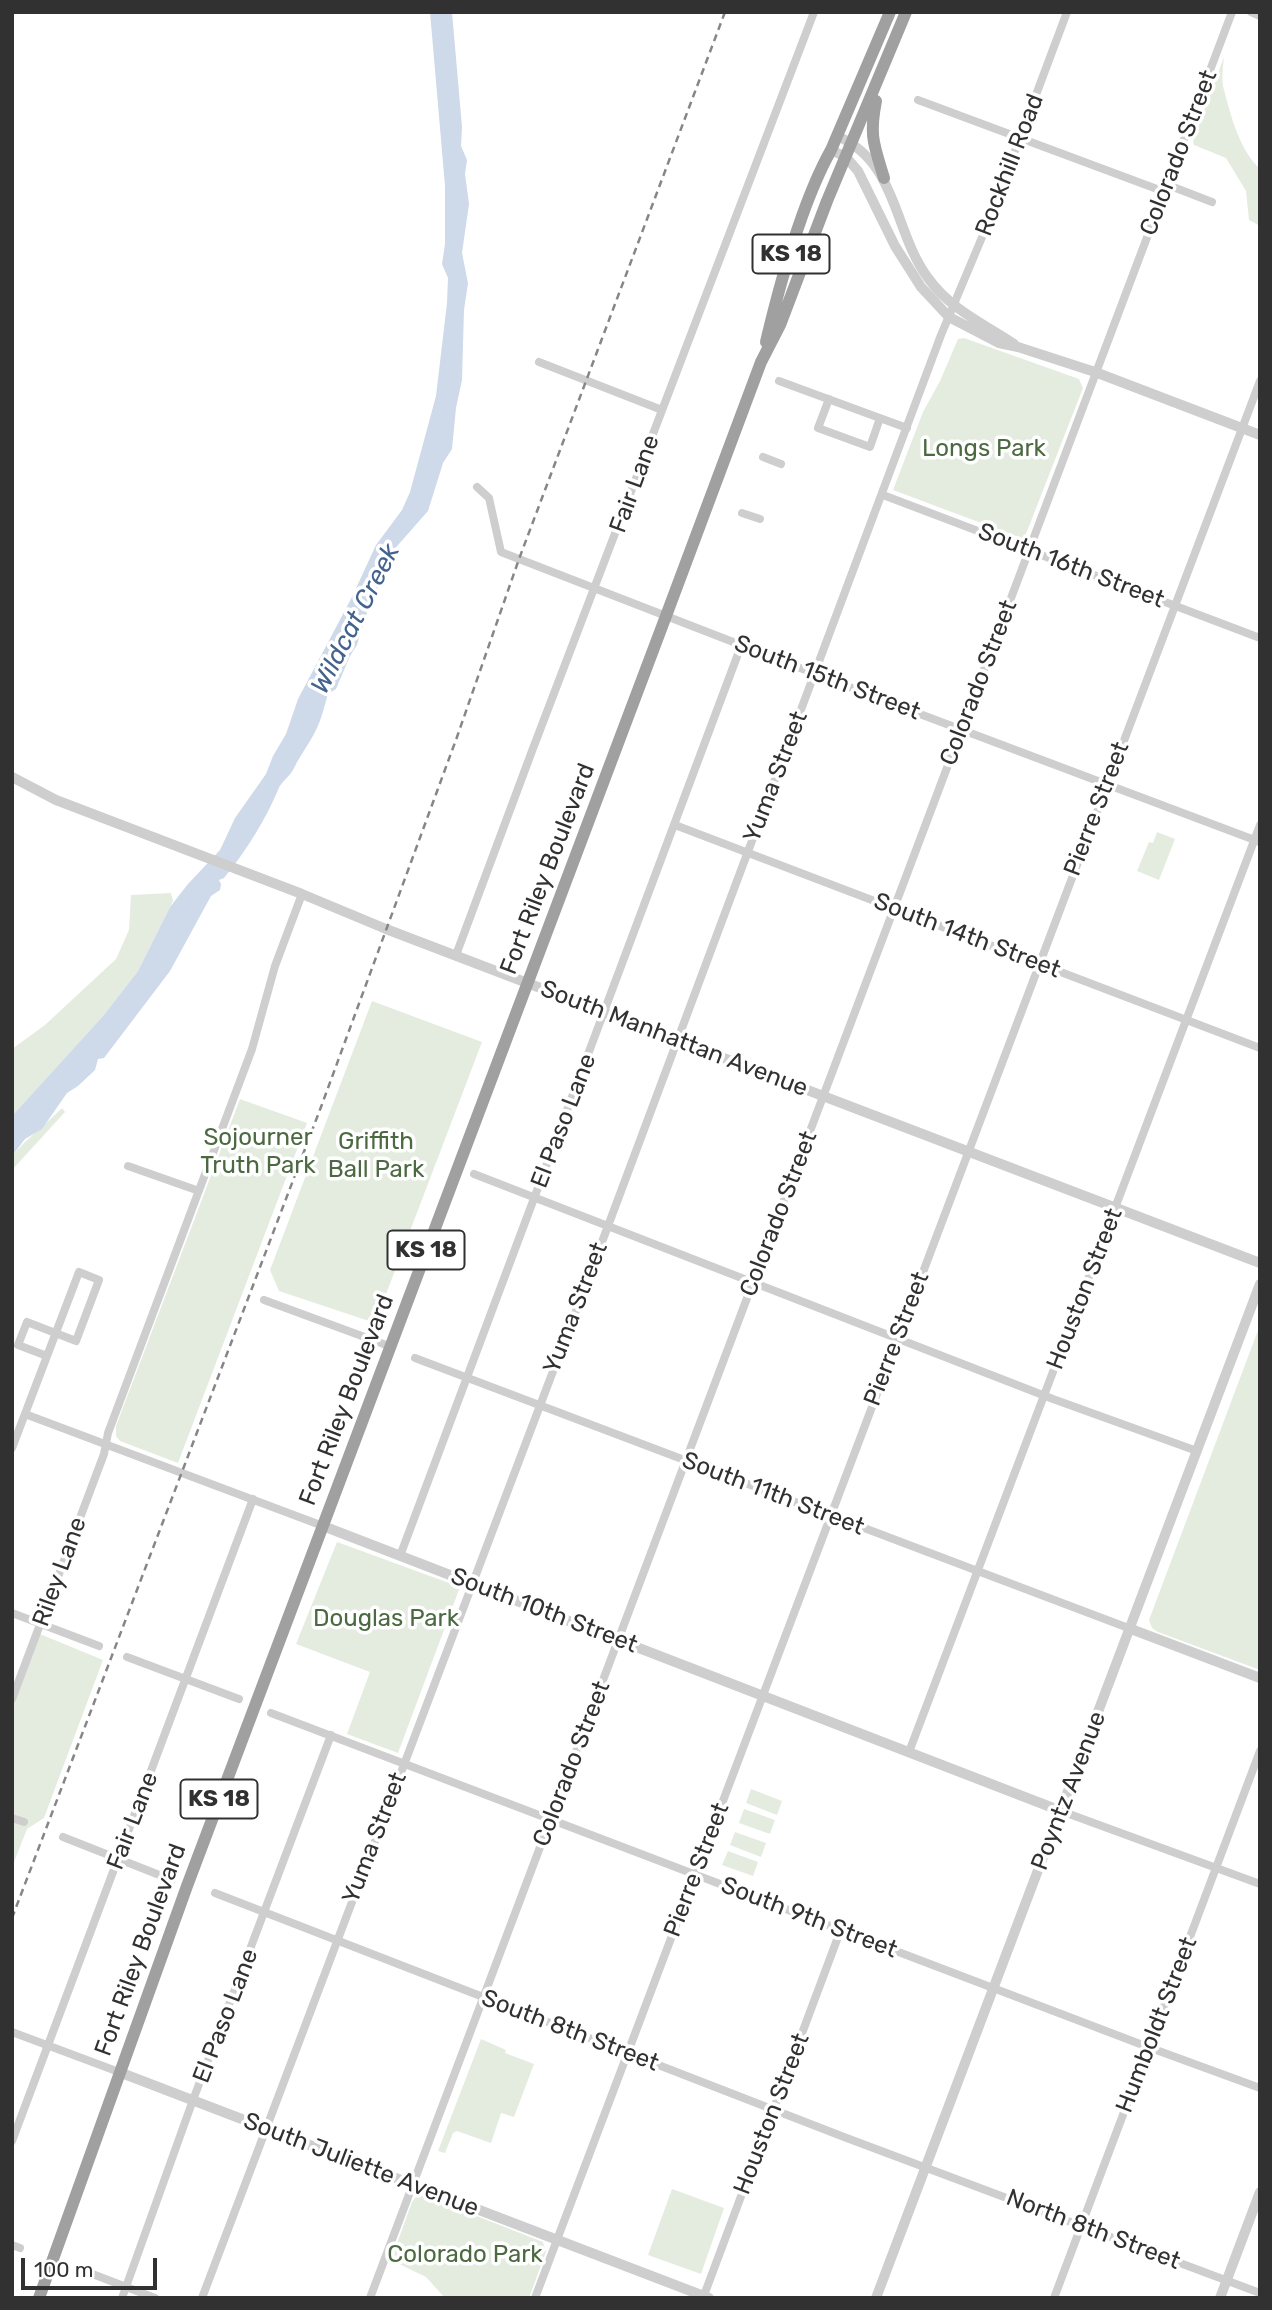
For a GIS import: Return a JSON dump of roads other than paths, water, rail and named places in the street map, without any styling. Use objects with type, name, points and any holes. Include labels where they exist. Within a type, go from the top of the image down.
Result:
[{"type":"highway","name":"Fort Riley Boulevard","points":[[39,2298],[119,2072],[761,362],[798,232],[821,169],[890,12]]},
{"type":"highway","name":"Fort Riley Boulevard","points":[[761,362],[780,325],[906,12]]},
{"type":"highway","points":[[879,80],[871,132],[884,178]]},
{"type":"street","name":"Fair Lane","points":[[456,955],[814,12]]},
{"type":"street","name":"Rockhill Road","points":[[950,317],[1067,12]]},
{"type":"street","name":"Colorado Street","points":[[370,2298],[1233,12]]},
{"type":"street","points":[[1251,12],[1260,16]]},
{"type":"street","points":[[918,100],[1020,138],[1212,202]]},
{"type":"street","points":[[837,136],[853,142],[884,178],[914,254],[928,279],[969,318],[1018,346]]},
{"type":"street","points":[[831,150],[846,158],[859,171],[905,262],[921,287],[950,317],[999,343],[1018,346],[1096,372],[1260,435]]},
{"type":"street","name":"Yuma Street","points":[[202,2298],[950,317]]},
{"type":"street","points":[[539,362],[662,410]]},
{"type":"street","points":[[779,381],[907,428]]},
{"type":"street","name":"Pierre Street","points":[[535,2298],[1260,381]]},
{"type":"street","points":[[829,399],[818,428],[870,447],[880,418]]},
{"type":"street","points":[[763,457],[781,464]]},
{"type":"street","name":"South 15th Street","points":[[477,487],[489,498],[501,551],[741,646],[1257,841]]},
{"type":"street","name":"South 16th Street","points":[[883,495],[1260,638]]},
{"type":"street","points":[[742,513],[760,519]]},
{"type":"street","name":"El Paso Lane","points":[[400,1556],[741,646]]},
{"type":"street","name":"South Manhattan Avenue","points":[[12,777],[56,800],[386,929],[1260,1263]]},
{"type":"street","name":"South 14th Street","points":[[674,825],[1260,1048]]},
{"type":"street","name":"Houston Street","points":[[909,1752],[1186,1020],[1257,841],[1260,825]]},
{"type":"street","name":"Riley Lane","points":[[12,1699],[252,1049],[275,966],[302,894]]},
{"type":"street","points":[[128,1166],[199,1191]]},
{"type":"street","points":[[474,1174],[1045,1395],[1198,1451]]},
{"type":"street","points":[[12,1448],[56,1333],[79,1272],[99,1280],[76,1341],[56,1333],[27,1322],[18,1345],[47,1356]]},
{"type":"street","name":"Poyntz Avenue","points":[[876,2298],[1260,1284]]},
{"type":"street","points":[[264,1300],[390,1346]]},
{"type":"street","name":"South 11th Street","points":[[415,1358],[1131,1629]]},
{"type":"street","name":"South 10th Street","points":[[25,1414],[253,1499],[1061,1811]]},
{"type":"street","name":"Fair Lane","points":[[12,2141],[253,1499]]},
{"type":"street","points":[[12,1613],[99,1646]]},
{"type":"street","points":[[1131,1629],[1260,1678]]},
{"type":"street","points":[[127,1657],[239,1699]]},
{"type":"street","name":"South 9th Street","points":[[271,1713],[1260,2088]]},
{"type":"street","name":"El Paso Lane","points":[[122,2298],[331,1735]]},
{"type":"street","name":"Humboldt Street","points":[[1054,2298],[1260,1751]]},
{"type":"street","points":[[1061,1811],[1260,1884]]},
{"type":"street","points":[[12,1818],[24,1822]]},
{"type":"street","points":[[63,1838],[172,1881]]},
{"type":"street","name":"South 8th Street","points":[[215,1893],[926,2166]]},
{"type":"street","name":"Houston Street","points":[[705,2297],[841,1929]]},
{"type":"street","name":"South Juliette Avenue","points":[[12,2032],[705,2297]]},
{"type":"street","name":"North 8th Street","points":[[926,2166],[1260,2293]]},
{"type":"street","points":[[1220,2298],[1260,2192]]},
{"type":"street","points":[[82,2270],[155,2298]]},
{"type":"water","name":"Wildcat Creek","points":[[430,12],[452,12],[462,127],[461,146],[467,160],[465,174],[469,204],[462,253],[468,283],[464,310],[462,380],[452,449],[443,463],[428,511],[391,553],[357,645],[336,689],[328,694],[314,735],[293,771],[279,787],[254,836],[224,878],[219,880],[220,890],[211,896],[170,971],[104,1058],[98,1059],[95,1070],[67,1093],[42,1129],[25,1139],[12,1156],[12,1116],[103,1016],[138,971],[170,907],[220,850],[235,818],[266,774],[286,734],[298,699],[376,545],[402,510],[410,492],[436,396],[447,303],[448,278],[442,264],[445,244],[445,186]]},
{"type":"railway","points":[[12,1918],[321,1107],[457,737],[519,559],[725,12]]},
{"type":"park label","name":"Longs Park","points":[[984,449]]},
{"type":"park label","name":"Sojourner Truth Park","points":[[258,1152]]},
{"type":"park label","name":"Griffith Ball Park","points":[[376,1156]]},
{"type":"park label","name":"Douglas Park","points":[[386,1619]]},
{"type":"park label","name":"Colorado Park","points":[[465,2255]]}]
